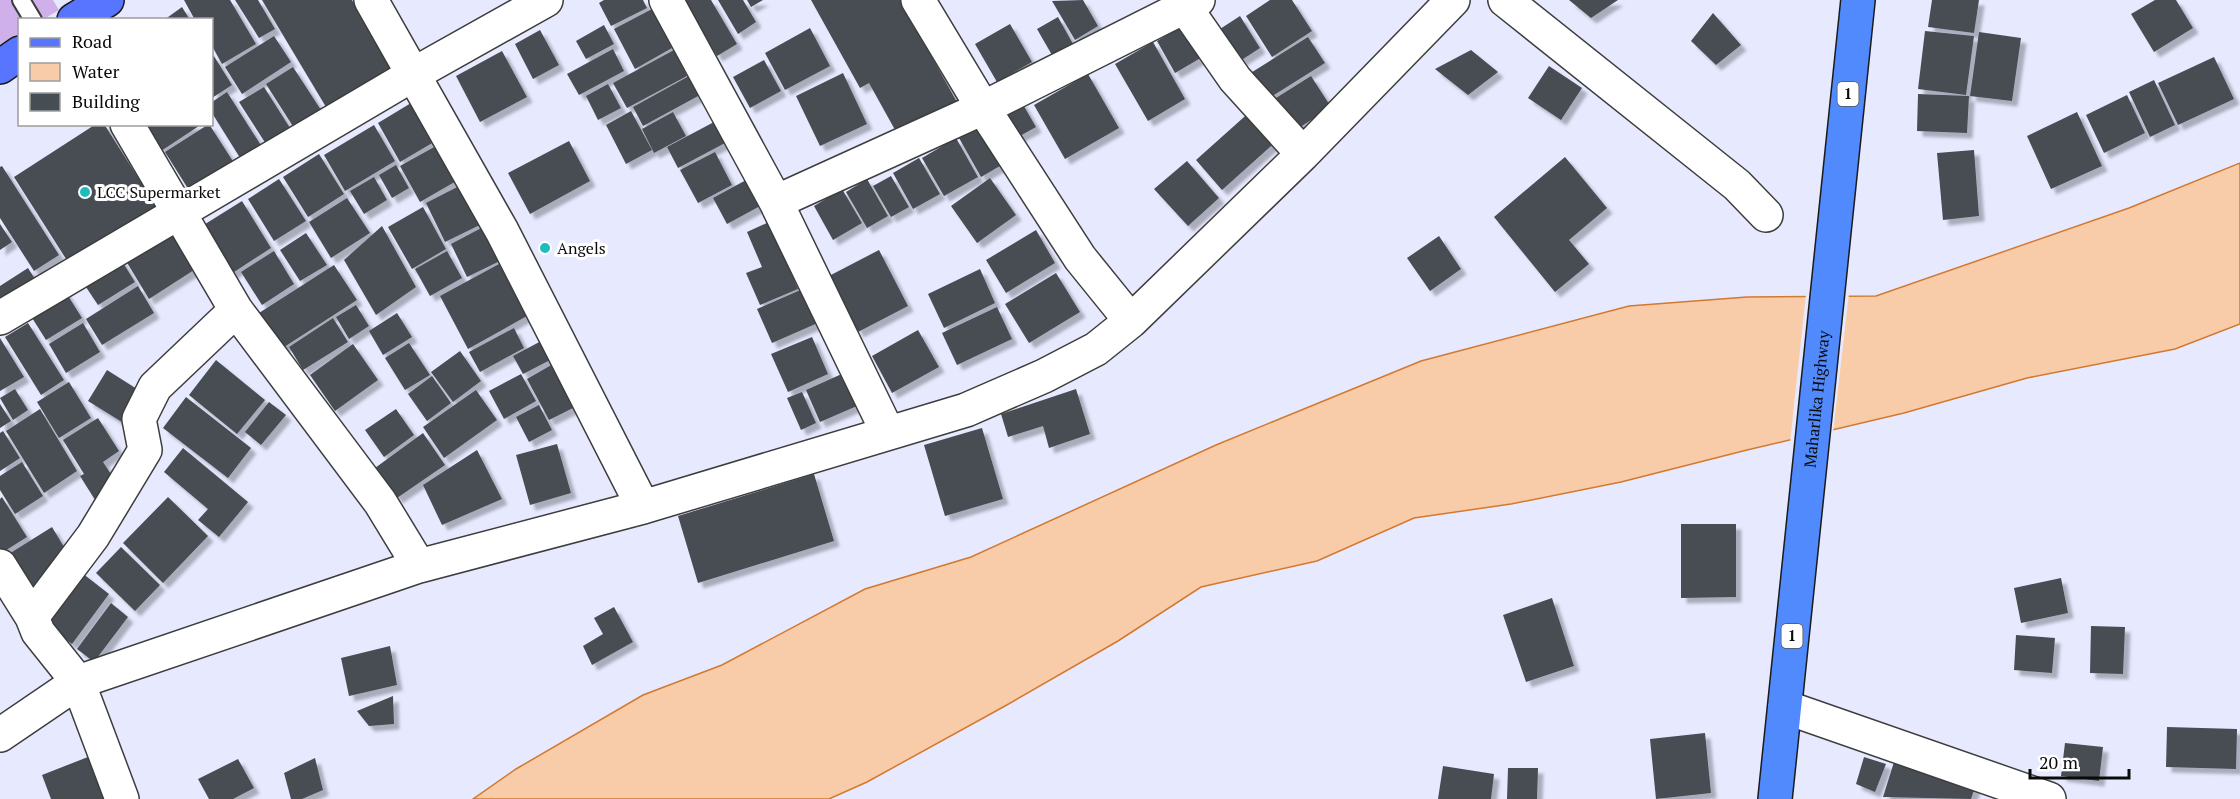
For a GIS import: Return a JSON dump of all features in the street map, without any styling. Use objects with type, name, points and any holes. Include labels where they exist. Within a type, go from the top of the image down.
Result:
[{"type":"highway","name":"Maharlika Highway","points":[[1775,799],[1858,0]]},
{"type":"main road","points":[[77,18],[107,0]]},
{"type":"main road","points":[[0,67],[18,54]]},
{"type":"street","points":[[371,0],[502,231],[644,507]]},
{"type":"street","points":[[0,318],[414,74],[546,0]]},
{"type":"street","points":[[666,0],[776,202],[888,433]]},
{"type":"street","points":[[918,0],[983,108],[1080,258],[1131,321]]},
{"type":"street","points":[[0,735],[78,682],[420,566],[644,507],[966,410],[1044,376],[1096,349],[1131,321],[1302,154],[1453,0]]},
{"type":"street","points":[[1505,0],[1737,185],[1766,215]]},
{"type":"street","points":[[776,202],[983,108],[1187,2],[1235,79],[1302,154]]},
{"type":"street","points":[[128,126],[236,310],[380,502],[420,566]]},
{"type":"street","points":[[32,617],[93,536],[145,450],[139,419],[155,387],[236,310]]},
{"type":"street","points":[[0,566],[32,617],[38,632],[78,682],[122,799]]},
{"type":"street","points":[[1785,707],[2049,799]]},
{"type":"lane","points":[[21,0],[32,18]]},
{"type":"shaded area","points":[[0,0],[53,0],[59,10],[46,18],[18,18],[18,37],[0,49]]},
{"type":"water","points":[[2240,163],[2240,324],[2175,349],[2027,378],[1904,413],[1621,482],[1511,504],[1414,518],[1317,561],[1201,587],[1118,641],[1005,706],[867,782],[829,799],[473,799],[516,769],[643,695],[722,665],[865,589],[971,557],[1216,445],[1421,361],[1629,306],[1747,297],[1876,296],[2129,208]]},
{"type":"pier","points":[[1849,293],[1833,433],[1790,443],[1806,294]]},
{"type":"building","points":[[184,0],[230,0],[256,44],[222,64],[213,48],[213,18],[194,18]]},
{"type":"building","points":[[235,0],[258,0],[275,29],[259,38]]},
{"type":"building","points":[[262,0],[352,0],[392,67],[326,107]]},
{"type":"building","points":[[604,0],[643,0],[647,8],[611,26],[599,3]]},
{"type":"building","points":[[711,0],[737,44],[717,56],[684,1]]},
{"type":"building","points":[[718,0],[743,0],[756,22],[738,34]]},
{"type":"building","points":[[747,0],[763,0],[751,7]]},
{"type":"building","points":[[811,0],[900,0],[958,104],[899,137],[869,83],[860,88]]},
{"type":"building","points":[[1083,0],[1098,26],[1075,40],[1052,1]]},
{"type":"building","points":[[1270,0],[1292,0],[1312,31],[1272,57],[1246,16]]},
{"type":"building","points":[[1569,0],[1618,0],[1591,18]]},
{"type":"building","points":[[1932,0],[1979,0],[1974,33],[1928,27]]},
{"type":"building","points":[[2155,0],[2176,0],[2193,28],[2154,52],[2131,14]]},
{"type":"building","points":[[182,7],[189,18],[167,18]]},
{"type":"building","points":[[652,9],[672,48],[635,69],[614,29]]},
{"type":"building","points":[[1713,13],[1741,45],[1716,65],[1691,41]]},
{"type":"building","points":[[1240,16],[1260,48],[1240,61],[1220,29]]},
{"type":"building","points":[[1058,17],[1073,44],[1052,55],[1037,29]]},
{"type":"building","points":[[1010,24],[1032,62],[997,82],[975,44]]},
{"type":"building","points":[[1186,24],[1204,56],[1175,73],[1157,41]]},
{"type":"building","points":[[604,25],[614,44],[586,59],[576,41]]},
{"type":"building","points":[[810,28],[830,66],[785,90],[765,53]]},
{"type":"building","points":[[540,30],[559,65],[533,79],[515,44]]},
{"type":"building","points":[[1925,31],[1974,36],[1966,95],[1918,89]]},
{"type":"building","points":[[1979,32],[2021,38],[2012,101],[1970,96]]},
{"type":"building","points":[[274,36],[291,62],[242,94],[225,67]]},
{"type":"building","points":[[1308,37],[1325,63],[1266,100],[1249,74]]},
{"type":"building","points":[[1153,42],[1185,99],[1148,121],[1115,64]]},
{"type":"building","points":[[613,49],[624,71],[579,95],[567,74]]},
{"type":"building","points":[[674,50],[687,76],[627,108],[613,83]]},
{"type":"building","points":[[1471,50],[1498,72],[1468,95],[1435,69]]},
{"type":"building","points":[[502,51],[527,97],[480,122],[456,76]]},
{"type":"building","points":[[213,55],[232,85],[213,97]]},
{"type":"building","points":[[2214,57],[2234,99],[2178,125],[2158,83]]},
{"type":"building","points":[[764,60],[781,91],[750,108],[733,77]]},
{"type":"building","points":[[1549,66],[1582,88],[1561,120],[1528,98]]},
{"type":"building","points":[[293,67],[321,110],[294,128],[266,84]]},
{"type":"building","points":[[843,73],[867,124],[820,146],[796,96]]},
{"type":"building","points":[[1088,74],[1119,128],[1065,159],[1034,105]]},
{"type":"building","points":[[689,76],[700,95],[643,126],[633,107]]},
{"type":"building","points":[[1311,76],[1331,107],[1288,135],[1268,103]]},
{"type":"building","points":[[2154,80],[2175,125],[2150,137],[2129,92]]},
{"type":"building","points":[[608,84],[621,108],[598,120],[586,96]]},
{"type":"building","points":[[264,87],[290,128],[266,144],[239,102]]},
{"type":"building","points":[[227,92],[262,147],[242,161],[213,115],[213,101]]},
{"type":"building","points":[[1918,94],[1969,96],[1967,133],[1917,131]]},
{"type":"building","points":[[2127,95],[2145,133],[2104,153],[2086,115]]},
{"type":"building","points":[[416,100],[439,139],[400,162],[378,123]]},
{"type":"building","points":[[1021,101],[1036,127],[1009,142],[995,117]]},
{"type":"building","points":[[1253,109],[1279,139],[1222,190],[1196,160]]},
{"type":"building","points":[[631,111],[652,150],[626,164],[606,125]]},
{"type":"building","points":[[673,112],[686,136],[654,153],[642,129]]},
{"type":"building","points":[[2077,112],[2102,166],[2051,189],[2027,136]]},
{"type":"building","points":[[714,122],[725,143],[678,168],[667,147]]},
{"type":"building","points":[[983,124],[1005,163],[981,177],[959,138]]},
{"type":"building","points":[[374,125],[395,161],[345,191],[324,155]]},
{"type":"building","name":"LCC Supermarket","points":[[93,126],[105,126],[156,206],[68,262],[14,177]]},
{"type":"building","points":[[145,126],[199,126],[161,151]]},
{"type":"building","points":[[206,126],[210,126],[236,166],[192,195],[165,152]]},
{"type":"building","points":[[956,138],[978,177],[944,196],[922,158]]},
{"type":"building","points":[[445,141],[465,176],[420,202],[400,166]]},
{"type":"building","points":[[569,141],[590,181],[530,214],[508,173]]},
{"type":"building","points":[[1974,150],[1979,216],[1943,220],[1937,153]]},
{"type":"building","points":[[715,152],[732,185],[698,203],[680,170]]},
{"type":"building","points":[[319,154],[344,194],[308,217],[283,177]]},
{"type":"building","points":[[1565,157],[1607,208],[1569,240],[1589,264],[1555,292],[1494,217]]},
{"type":"building","points":[[919,158],[940,194],[913,209],[893,173]]},
{"type":"building","points":[[1187,161],[1219,198],[1188,226],[1154,189]]},
{"type":"building","points":[[396,165],[409,188],[392,198],[379,175]]},
{"type":"building","points":[[2,166],[59,255],[34,271],[0,218],[0,167]]},
{"type":"building","points":[[891,176],[909,207],[891,217],[873,186]]},
{"type":"building","points":[[374,177],[387,200],[364,214],[350,191]]},
{"type":"building","points":[[990,178],[1016,215],[977,243],[951,206]]},
{"type":"building","points":[[279,179],[306,221],[274,241],[248,199]]},
{"type":"building","points":[[748,179],[762,205],[727,224],[713,198]]},
{"type":"building","points":[[867,179],[888,216],[867,228],[846,192]]},
{"type":"building","points":[[467,182],[486,222],[445,242],[426,203]]},
{"type":"building","points":[[842,189],[862,223],[833,240],[814,206]]},
{"type":"building","points":[[347,198],[370,233],[331,258],[309,222]]},
{"type":"building","points":[[242,201],[271,248],[231,274],[202,226]]},
{"type":"building","points":[[423,207],[446,249],[412,269],[388,227]]},
{"type":"building","points":[[769,222],[798,289],[760,305],[746,273],[762,267],[747,232]]},
{"type":"building","points":[[0,224],[12,242],[0,250]]},
{"type":"building","points":[[487,225],[504,259],[467,277],[451,244]]},
{"type":"building","points":[[382,226],[416,287],[376,315],[344,260]]},
{"type":"building","points":[[1036,230],[1055,263],[1006,293],[986,260]]},
{"type":"building","points":[[172,233],[194,270],[149,299],[126,261]]},
{"type":"building","points":[[306,233],[327,265],[300,281],[280,250]]},
{"type":"building","points":[[1439,236],[1461,269],[1430,291],[1407,258]]},
{"type":"building","points":[[879,250],[908,306],[858,332],[829,276]]},
{"type":"building","points":[[274,251],[294,284],[262,305],[241,272]]},
{"type":"building","points":[[447,251],[462,278],[430,296],[415,269]]},
{"type":"building","points":[[120,258],[135,282],[98,305],[82,281]]},
{"type":"building","points":[[499,264],[527,316],[468,349],[440,296]]},
{"type":"building","points":[[334,265],[357,300],[281,349],[259,313]]},
{"type":"building","points":[[28,268],[40,287],[0,313],[0,286]]},
{"type":"building","points":[[980,269],[995,303],[944,328],[928,294]]},
{"type":"building","points":[[1056,273],[1080,312],[1029,343],[1005,304]]},
{"type":"building","points":[[138,286],[154,313],[102,345],[86,319]]},
{"type":"building","points":[[805,288],[820,322],[772,343],[757,309]]},
{"type":"building","points":[[65,291],[82,318],[46,340],[29,313]]},
{"type":"building","points":[[356,305],[369,326],[349,339],[336,317]]},
{"type":"building","points":[[997,307],[1012,339],[957,365],[942,333]]},
{"type":"building","points":[[397,313],[412,337],[383,355],[369,331]]},
{"type":"building","points":[[333,318],[348,342],[303,370],[289,347]]},
{"type":"building","points":[[28,323],[64,380],[41,395],[5,337]]},
{"type":"building","points":[[83,323],[100,352],[66,373],[49,344]]},
{"type":"building","points":[[514,328],[524,348],[480,372],[469,352]]},
{"type":"building","points":[[918,330],[939,367],[892,393],[872,356]]},
{"type":"building","points":[[812,337],[828,374],[788,392],[771,354]]},
{"type":"building","points":[[0,338],[24,377],[0,391]]},
{"type":"building","points":[[545,339],[554,358],[523,374],[513,356]]},
{"type":"building","points":[[409,343],[430,375],[405,390],[385,358]]},
{"type":"building","points":[[353,344],[378,380],[335,411],[310,375]]},
{"type":"building","points":[[460,351],[481,381],[453,402],[431,372]]},
{"type":"building","points":[[216,360],[265,400],[237,434],[189,395]]},
{"type":"building","points":[[553,364],[575,407],[549,420],[527,379]]},
{"type":"building","points":[[107,370],[148,396],[130,427],[88,401]]},
{"type":"building","points":[[844,373],[857,406],[820,422],[806,390]]},
{"type":"building","points":[[521,374],[536,401],[504,419],[489,391]]},
{"type":"building","points":[[432,376],[451,403],[427,421],[408,394]]},
{"type":"building","points":[[69,382],[91,418],[59,438],[37,402]]},
{"type":"building","points":[[15,389],[28,410],[13,420],[0,398]]},
{"type":"building","points":[[1076,389],[1090,434],[1049,448],[1043,426],[1008,437],[1001,414]]},
{"type":"building","points":[[476,390],[497,420],[444,458],[423,427]]},
{"type":"building","points":[[802,392],[816,423],[801,430],[787,398]]},
{"type":"building","points":[[186,397],[251,448],[228,478],[163,428]]},
{"type":"building","points":[[269,402],[286,415],[261,445],[245,432]]},
{"type":"building","points":[[0,404],[11,421],[0,428]]},
{"type":"building","points":[[539,405],[552,430],[529,442],[516,417]]},
{"type":"building","points":[[40,409],[77,471],[44,493],[6,431]]},
{"type":"building","points":[[396,409],[414,435],[384,457],[365,430]]},
{"type":"building","points":[[98,418],[119,451],[103,462],[120,488],[97,503],[80,476],[84,474],[63,440]]},
{"type":"building","points":[[982,428],[1003,499],[945,516],[924,445]]},
{"type":"building","points":[[3,431],[20,458],[0,471],[0,433]]},
{"type":"building","points":[[423,433],[445,465],[397,498],[375,468]]},
{"type":"building","points":[[557,444],[571,493],[530,505],[516,455]]},
{"type":"building","points":[[183,448],[248,502],[219,537],[198,520],[208,509],[164,472]]},
{"type":"building","points":[[477,450],[502,499],[442,525],[423,485]]},
{"type":"building","points":[[22,462],[43,496],[15,514],[0,490],[0,476]]},
{"type":"building","points":[[814,474],[834,541],[698,583],[678,516]]},
{"type":"building","points":[[2,497],[27,537],[0,554],[0,499]]},
{"type":"building","points":[[168,497],[208,536],[163,583],[123,543]]},
{"type":"building","points":[[1681,524],[1736,524],[1736,597],[1681,598]]},
{"type":"building","points":[[52,527],[73,562],[25,592],[4,557]]},
{"type":"building","points":[[121,547],[160,585],[135,611],[96,573]]},
{"type":"building","points":[[82,573],[109,594],[72,644],[45,623]]},
{"type":"building","points":[[2061,578],[2068,613],[2021,623],[2014,588]]},
{"type":"building","points":[[1552,598],[1574,666],[1526,682],[1503,615]]},
{"type":"building","points":[[111,603],[128,617],[94,662],[77,649]]},
{"type":"building","points":[[614,607],[633,642],[592,665],[583,646],[603,634],[594,618]]},
{"type":"building","points":[[2091,626],[2125,627],[2123,674],[2090,673]]},
{"type":"building","points":[[2016,635],[2055,638],[2052,673],[2014,670]]},
{"type":"building","points":[[390,646],[397,685],[349,696],[341,658]]},
{"type":"building","points":[[393,696],[394,724],[369,726],[357,711]]},
{"type":"building","points":[[2167,727],[2237,729],[2236,769],[2166,767]]},
{"type":"building","points":[[1705,733],[1711,793],[1656,799],[1650,739]]},
{"type":"building","points":[[2065,743],[2103,747],[2099,781],[2061,776]]},
{"type":"building","points":[[93,755],[105,799],[51,799],[42,775]]},
{"type":"building","points":[[1864,757],[1886,764],[1875,792],[1856,784]]},
{"type":"building","points":[[315,758],[323,790],[302,799],[291,799],[284,773]]},
{"type":"building","points":[[238,759],[254,788],[233,799],[209,799],[198,779]]},
{"type":"building","points":[[1894,762],[1975,787],[1971,799],[1883,797]]},
{"type":"building","points":[[1443,766],[1494,774],[1491,799],[1438,799]]},
{"type":"building","points":[[1508,768],[1538,768],[1537,799],[1507,799]]},
{"type":"place","name":"LCC Supermarket","points":[[85,192]]},
{"type":"place","name":"Angels","points":[[545,248]]}]
